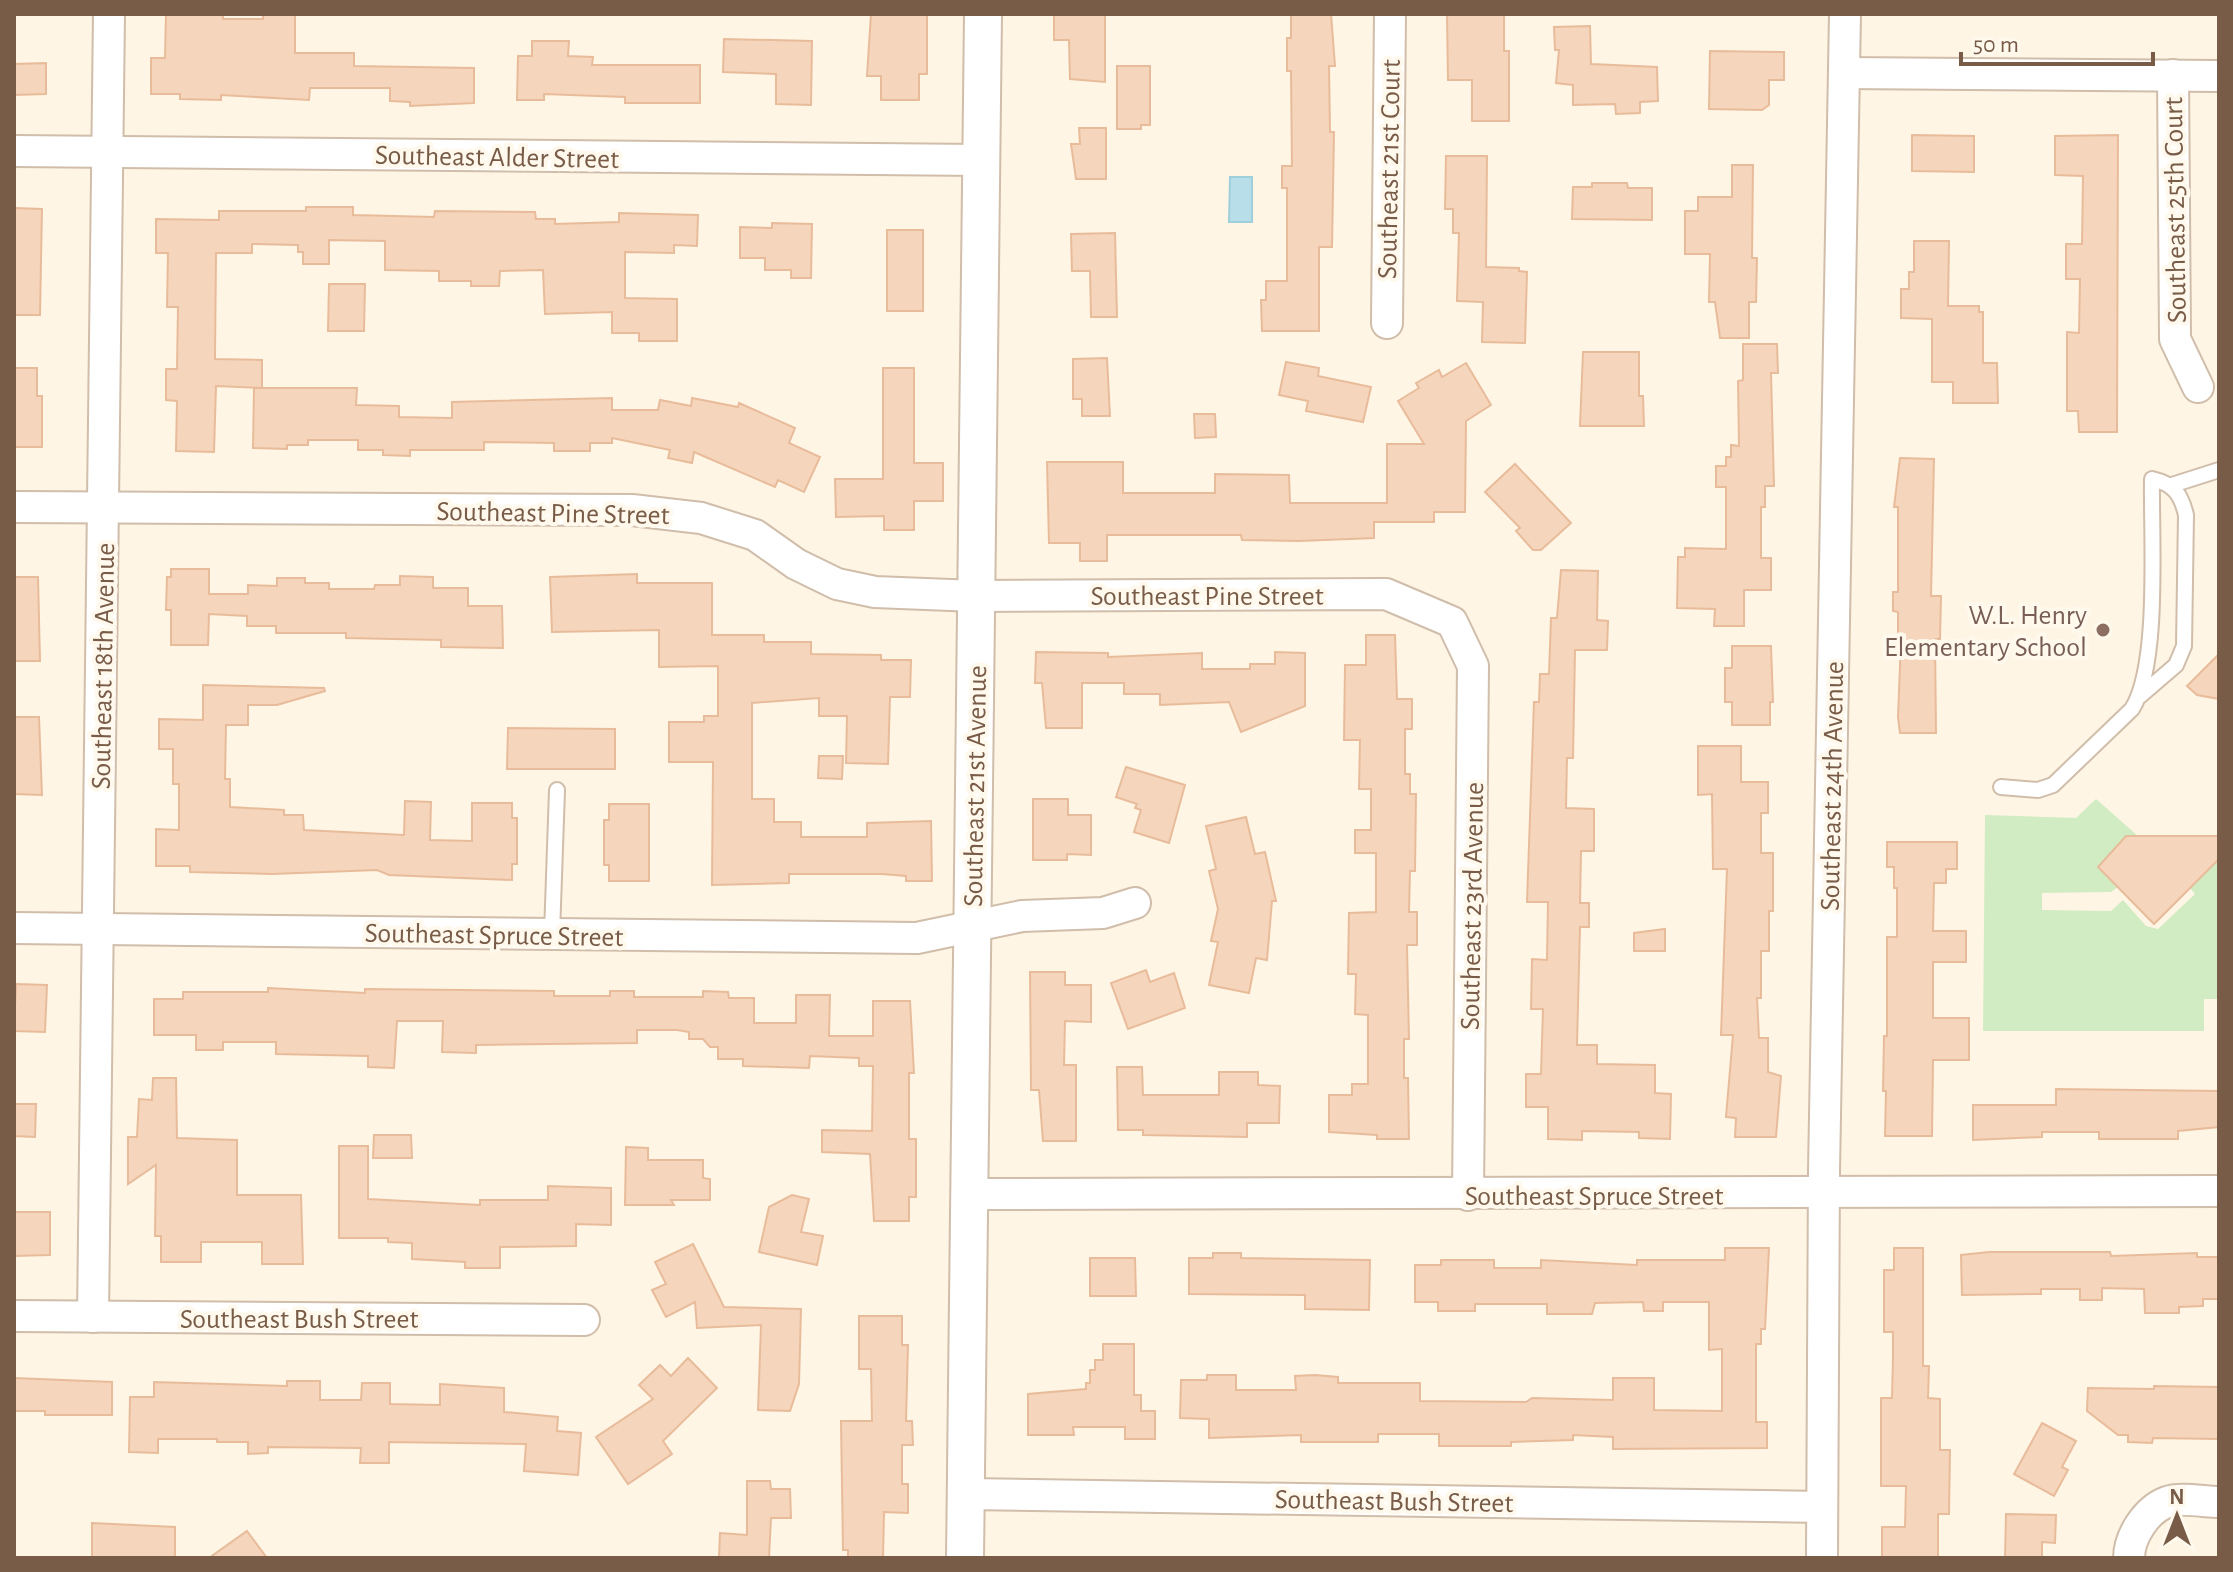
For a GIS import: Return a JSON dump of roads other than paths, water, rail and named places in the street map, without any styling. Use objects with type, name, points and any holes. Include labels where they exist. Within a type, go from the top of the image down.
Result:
[{"type":"street","name":"Southeast 18th Avenue","points":[[93,1317],[109,14]]},
{"type":"street","name":"Southeast 21st Avenue","points":[[965,1558],[983,14]]},
{"type":"street","name":"Southeast 21st Court","points":[[1387,323],[1390,14]]},
{"type":"street","name":"Southeast 24th Avenue","points":[[1822,1558],[1824,1194],[1845,14]]},
{"type":"street","points":[[1844,73],[2219,76]]},
{"type":"street","name":"Southeast 25th Court","points":[[2173,75],[2175,339],[2198,387]]},
{"type":"street","name":"Southeast Alder Street","points":[[14,151],[981,160]]},
{"type":"street","name":"Southeast Pine Street","points":[[14,507],[632,510],[701,518],[755,535],[796,564],[837,584],[875,592],[976,596],[1386,594],[1452,622]]},
{"type":"street","name":"Southeast 23rd Avenue","points":[[1452,622],[1473,666],[1468,1195]]},
{"type":"street","name":"Southeast Spruce Street","points":[[14,928],[917,938],[1022,916],[1103,913],[1135,903]]},
{"type":"street","name":"Southeast Spruce Street","points":[[969,1194],[2219,1191]]},
{"type":"street","name":"Southeast Bush Street","points":[[14,1316],[584,1320]]},
{"type":"street","name":"Southeast Bush Street","points":[[966,1494],[1822,1507]]},
{"type":"street","points":[[2129,1558],[2129,1545],[2145,1519],[2168,1502],[2219,1502]]},
{"type":"lane","points":[[2140,696],[2149,655],[2152,479],[2172,485],[2219,470]]},
{"type":"lane","points":[[2001,787],[2038,790],[2053,785],[2132,709],[2140,696],[2176,665],[2184,646],[2186,515],[2183,501],[2172,485]]},
{"type":"lane","points":[[552,934],[557,790]]},
{"type":"water","points":[[1230,177],[1252,177],[1252,222],[1229,222]]},
{"type":"place","name":"W.L. Henry Elementary School","points":[[2103,630]]}]
